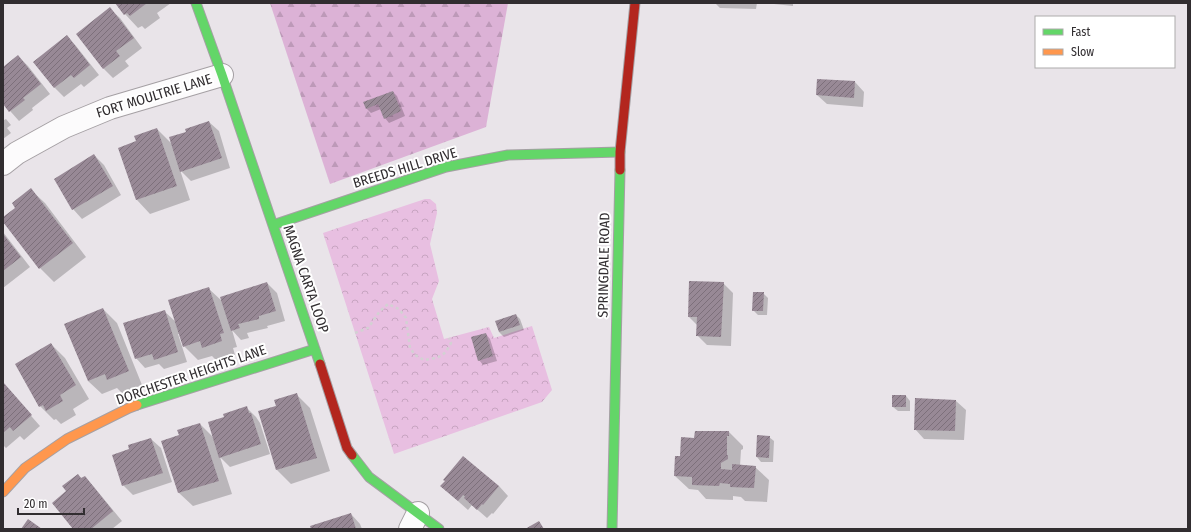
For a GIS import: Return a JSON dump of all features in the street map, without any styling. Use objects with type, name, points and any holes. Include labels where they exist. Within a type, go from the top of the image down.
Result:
[{"type":"street","name":"MAGNA CARTA LOOP","points":[[196,3],[273,225],[347,448],[369,477],[414,521],[439,529]]},
{"type":"street","name":"SPRINGDALE ROAD","points":[[612,529],[620,152],[635,3]]},
{"type":"street","name":"FORT MOULTRIE LANE","points":[[3,164],[17,153],[64,127],[110,108],[222,75]]},
{"type":"street","name":"BREEDS HILL DRIVE","points":[[273,225],[446,167],[508,155],[620,152]]},
{"type":"street","name":"DORCHESTER HEIGHTS LANE","points":[[3,492],[25,468],[67,439],[129,408],[315,349]]},
{"type":"path","points":[[355,333],[368,328],[388,304],[399,309],[406,318],[410,348],[415,355],[424,360],[437,358],[446,352],[451,343],[449,338]]},
{"type":"green space","points":[[270,3],[508,3],[486,127],[330,184]]},
{"type":"green space","points":[[425,199],[430,199],[436,204],[437,213],[430,244],[439,281],[432,299],[444,339],[489,327],[494,338],[532,326],[552,390],[542,402],[394,454],[323,233]]},
{"type":"building","points":[[115,3],[147,3],[130,16],[127,13],[124,15]]},
{"type":"building","points":[[110,7],[134,38],[116,51],[120,56],[103,69],[76,34]]},
{"type":"building","points":[[67,35],[90,65],[74,78],[71,75],[54,88],[33,62]]},
{"type":"building","points":[[18,55],[41,84],[23,98],[25,100],[9,112],[3,104],[3,67]]},
{"type":"building","points":[[817,79],[855,81],[854,98],[816,95]]},
{"type":"building","points":[[393,91],[401,111],[384,119],[378,104],[366,109],[363,102]]},
{"type":"building","points":[[209,121],[222,158],[180,172],[169,137],[186,132],[185,129]]},
{"type":"building","points":[[157,128],[177,186],[136,200],[118,148],[136,141],[134,136]]},
{"type":"building","points":[[94,154],[113,186],[72,210],[54,179]]},
{"type":"building","points":[[31,188],[73,243],[39,269],[3,222],[3,217],[15,208],[12,203]]},
{"type":"building","points":[[3,234],[21,257],[3,271]]},
{"type":"building","points":[[689,281],[724,282],[721,337],[696,336],[697,317],[688,317]]},
{"type":"building","points":[[267,282],[276,311],[259,316],[259,319],[238,324],[240,328],[231,331],[220,297]]},
{"type":"building","points":[[209,287],[224,333],[220,334],[222,341],[202,348],[200,341],[183,347],[168,300]]},
{"type":"building","points":[[753,292],[764,292],[763,311],[752,311]]},
{"type":"building","points":[[103,308],[129,371],[107,380],[105,374],[88,381],[64,324]]},
{"type":"building","points":[[165,310],[178,352],[154,360],[152,354],[135,359],[123,323]]},
{"type":"building","points":[[516,314],[520,325],[499,332],[495,321]]},
{"type":"building","points":[[486,333],[493,356],[478,361],[471,337]]},
{"type":"building","points":[[51,343],[76,385],[60,395],[63,401],[46,411],[43,405],[39,407],[15,364]]},
{"type":"building","points":[[3,382],[32,415],[13,431],[10,427],[3,433]]},
{"type":"building","points":[[297,393],[317,458],[276,470],[258,411],[276,406],[274,400]]},
{"type":"building","points":[[892,395],[906,395],[906,407],[892,407]]},
{"type":"building","points":[[915,398],[956,400],[955,431],[914,430]]},
{"type":"building","points":[[247,406],[249,413],[251,413],[261,444],[219,458],[208,422],[224,417],[223,414]]},
{"type":"building","points":[[200,423],[219,481],[178,493],[161,441],[179,435],[177,430]]},
{"type":"building","points":[[695,431],[729,431],[729,436],[727,436],[728,459],[721,463],[721,469],[732,470],[732,464],[756,466],[754,488],[730,487],[730,484],[720,483],[719,486],[692,485],[692,477],[674,476],[675,456],[680,456],[681,437],[694,438]]},
{"type":"building","points":[[757,435],[770,436],[769,458],[756,457]]},
{"type":"building","points":[[151,438],[163,473],[122,486],[112,455],[129,449],[128,445]]},
{"type":"building","points":[[463,456],[499,486],[477,510],[464,498],[465,496],[463,495],[458,501],[440,486],[445,481],[443,480]]},
{"type":"building","points":[[78,474],[81,478],[85,476],[113,511],[91,529],[73,529],[52,503],[66,491],[62,486]]},
{"type":"building","points":[[351,513],[356,529],[311,529],[310,526]]},
{"type":"building","points":[[28,519],[42,529],[21,529]]},
{"type":"building","points":[[539,521],[544,529],[525,529]]},
{"type":"traffic: fast","points":[[196,3],[320,364]]},
{"type":"traffic: fast","points":[[273,225],[446,167],[508,155],[620,152]]},
{"type":"traffic: fast","points":[[612,529],[620,170]]},
{"type":"traffic: fast","points":[[137,405],[315,349]]},
{"type":"traffic: fast","points":[[352,455],[369,477],[439,529]]},
{"type":"traffic: slow","points":[[3,492],[25,468],[67,439],[137,405]]},
{"type":"traffic: jam","points":[[620,170],[620,152],[635,3]]},
{"type":"traffic: jam","points":[[320,364],[347,448],[352,455]]}]
